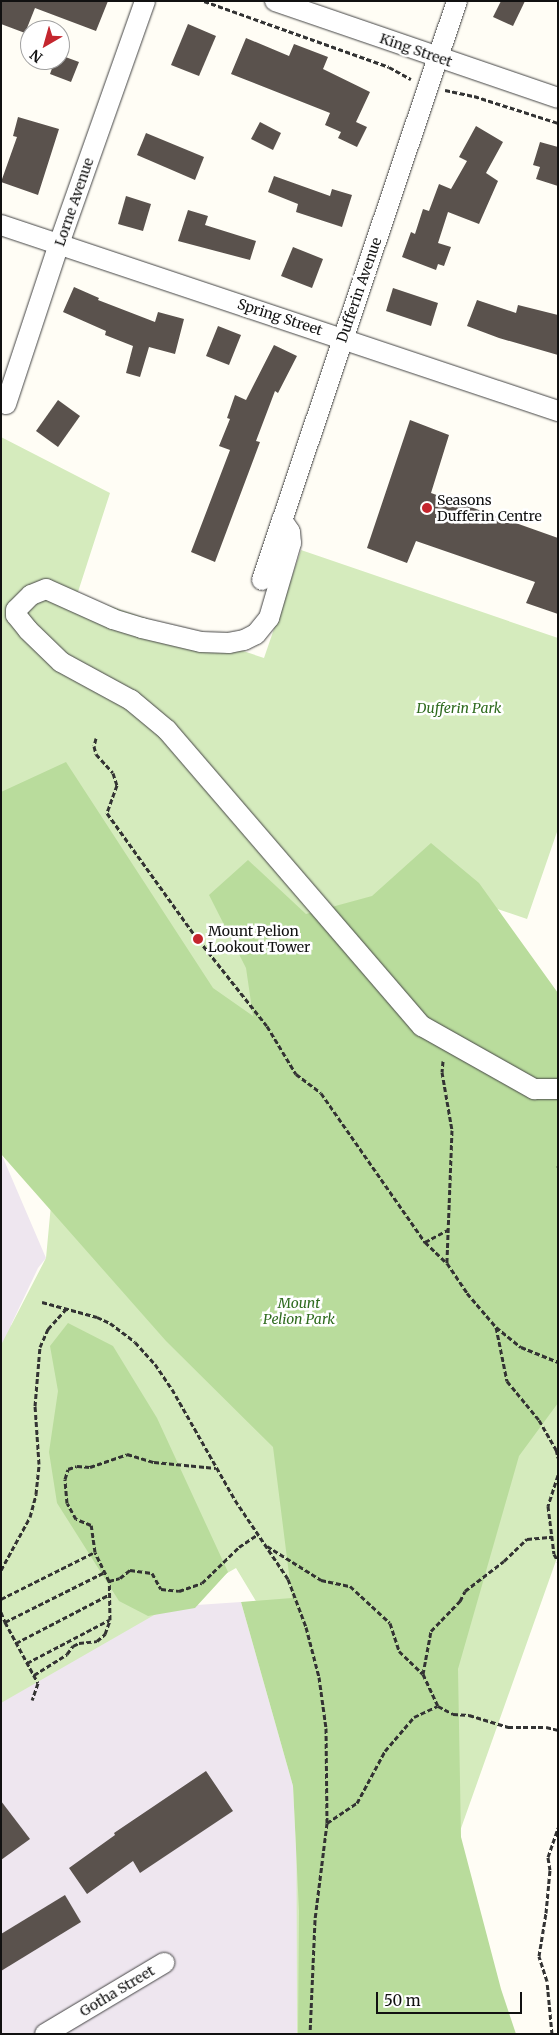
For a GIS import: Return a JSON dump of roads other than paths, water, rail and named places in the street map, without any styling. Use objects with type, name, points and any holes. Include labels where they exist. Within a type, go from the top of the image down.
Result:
[{"type":"street","name":"Lorne Avenue","points":[[6,404],[59,244],[145,1]]},
{"type":"street","name":"King Street","points":[[275,1],[558,98]]},
{"type":"street","name":"Dufferin Avenue","points":[[262,580],[458,1]]},
{"type":"street","name":"Spring Street","points":[[1,225],[558,411]]},
{"type":"street","points":[[282,520],[290,532],[291,543],[269,618],[256,634],[244,640],[229,643],[201,642],[142,628],[113,619],[46,589],[30,595],[16,610],[16,615],[28,630],[61,662],[131,700],[167,730],[422,1026],[534,1089],[558,1089]]},
{"type":"street","name":"Gotha Street","points":[[45,2034],[164,1963]]},
{"type":"place","name":"Seasons Dufferin Centre","points":[[427,508]]},
{"type":"place","name":"Mount Pelion Lookout Tower","points":[[198,939]]},
{"type":"park label","name":"Dufferin Park","points":[[459,708]]},
{"type":"park label","name":"Mount Pelion Park","points":[[299,1312]]}]
